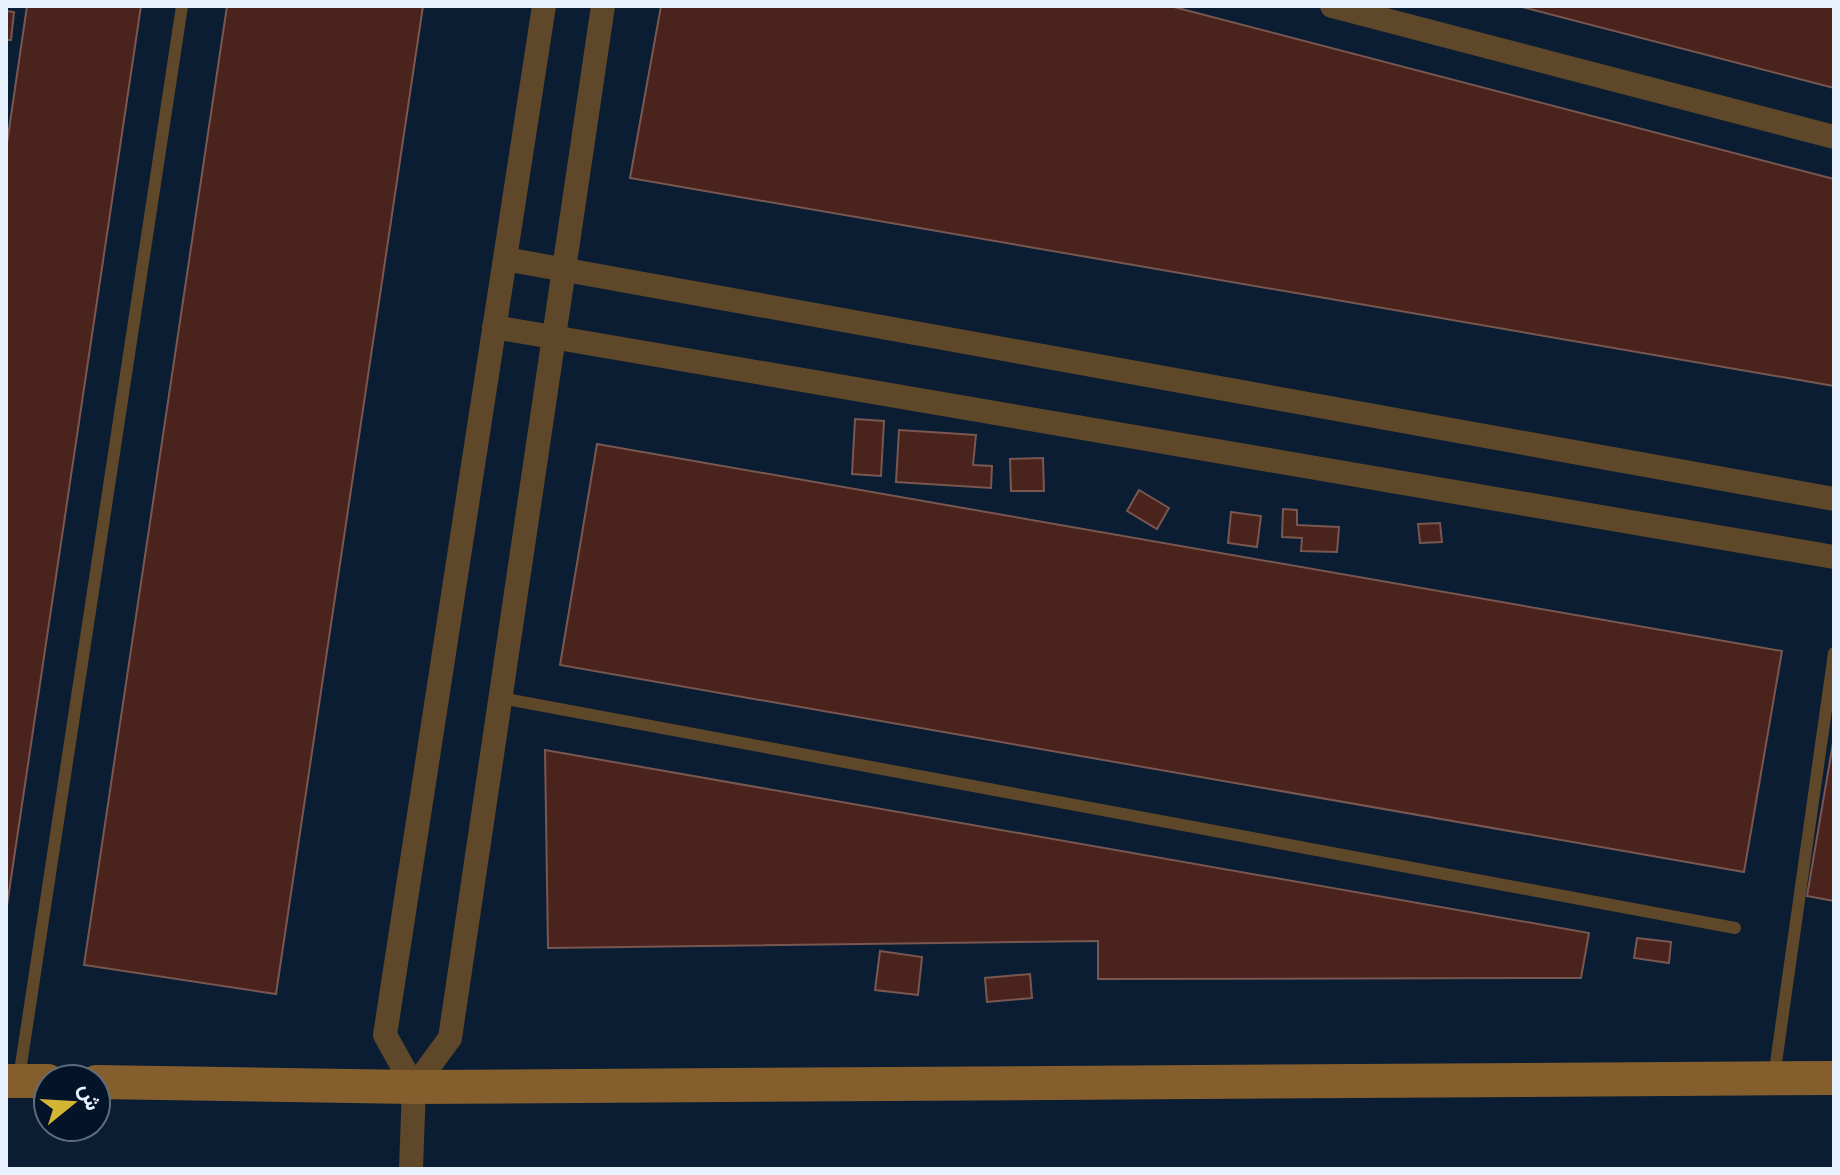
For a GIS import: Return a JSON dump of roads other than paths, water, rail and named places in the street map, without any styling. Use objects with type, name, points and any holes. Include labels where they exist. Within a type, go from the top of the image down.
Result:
[{"type":"main road","points":[[112,1082],[414,1087],[1834,1078]]},
{"type":"street","points":[[411,1169],[414,1087],[385,1035],[544,6]]},
{"type":"street","points":[[414,1087],[450,1038],[603,6]]},
{"type":"street","points":[[1332,6],[1834,137]]},
{"type":"street","points":[[505,259],[1834,499]]},
{"type":"street","points":[[494,327],[1834,557]]},
{"type":"lane","points":[[24,1081],[182,6]]},
{"type":"lane","points":[[1773,1079],[1834,653]]},
{"type":"lane","points":[[501,698],[1735,928]]}]
